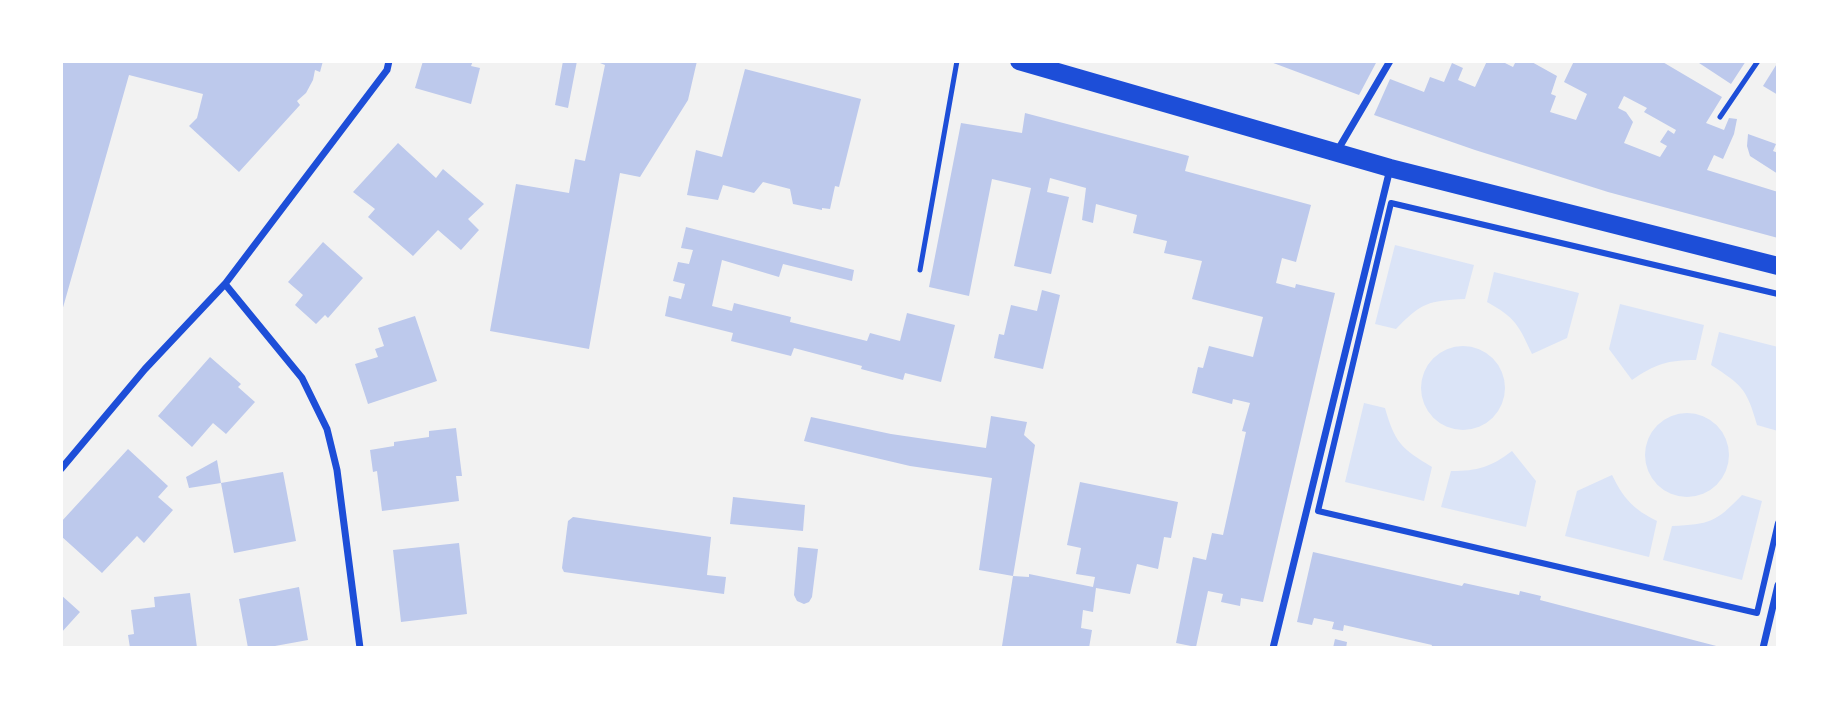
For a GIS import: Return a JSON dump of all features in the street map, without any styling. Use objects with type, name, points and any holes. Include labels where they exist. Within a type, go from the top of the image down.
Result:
[{"type":"main road","points":[[1019,61],[1390,168],[1778,266]]},
{"type":"street","points":[[61,468],[145,369],[225,284],[387,71],[389,61]]},
{"type":"street","points":[[1336,153],[1390,61]]},
{"type":"street","points":[[1273,648],[1390,168]]},
{"type":"street","points":[[1778,293],[1391,203],[1318,511],[1757,613],[1778,523]]},
{"type":"street","points":[[225,284],[302,378],[327,429],[337,470],[360,648]]},
{"type":"street","points":[[1763,648],[1778,585]]},
{"type":"lane","points":[[920,270],[957,61]]},
{"type":"lane","points":[[1720,117],[1758,61]]},
{"type":"shaded area","points":[[1395,245],[1474,265],[1465,299],[1426,305],[1396,329],[1375,324]]},
{"type":"shaded area","points":[[1494,272],[1579,293],[1567,338],[1532,354],[1516,324],[1487,302]]},
{"type":"shaded area","points":[[1620,304],[1704,325],[1696,360],[1662,364],[1632,380],[1609,349]]},
{"type":"shaded area","points":[[1719,332],[1778,347],[1778,431],[1757,425],[1742,389],[1711,365]]},
{"type":"shaded area","points":[[1463,346],[1479,349],[1493,358],[1502,372],[1505,388],[1502,404],[1493,418],[1479,427],[1463,430],[1447,427],[1433,418],[1424,404],[1421,388],[1424,372],[1433,358],[1447,349]]},
{"type":"shaded area","points":[[1364,403],[1385,408],[1392,429],[1401,444],[1432,467],[1424,501],[1345,482]]},
{"type":"shaded area","points":[[1687,413],[1703,416],[1717,425],[1726,439],[1729,455],[1726,471],[1717,485],[1703,494],[1687,497],[1671,494],[1657,485],[1648,471],[1645,455],[1648,439],[1657,425],[1671,416]]},
{"type":"shaded area","points":[[1512,451],[1536,481],[1526,527],[1441,507],[1451,471],[1484,467]]},
{"type":"shaded area","points":[[1612,475],[1630,503],[1657,521],[1649,557],[1565,536],[1577,491]]},
{"type":"shaded area","points":[[1742,495],[1762,501],[1742,580],[1663,560],[1672,526],[1704,523],[1718,517]]},
{"type":"building","points":[[61,61],[323,61],[320,72],[315,70],[306,93],[297,101],[300,105],[239,172],[189,126],[197,118],[203,94],[129,75],[62,311]]},
{"type":"building","points":[[423,61],[473,61],[471,66],[480,68],[471,104],[415,88]]},
{"type":"building","points":[[563,61],[577,61],[568,108],[555,105]]},
{"type":"building","points":[[595,61],[697,61],[688,100],[640,177],[620,173],[589,349],[490,331],[516,184],[569,193],[575,159],[585,161],[605,65]]},
{"type":"building","points":[[1268,61],[1377,61],[1359,95]]},
{"type":"building","points":[[1487,61],[1501,61],[1513,67],[1516,61],[1530,61],[1557,76],[1551,94],[1556,96],[1550,112],[1576,120],[1587,94],[1564,82],[1574,61],[1661,61],[1722,97],[1706,123],[1724,130],[1729,118],[1737,119],[1734,134],[1723,159],[1714,155],[1707,170],[1778,192],[1778,238],[1608,192],[1374,115],[1390,79],[1424,92],[1430,77],[1444,82],[1452,63],[1463,68],[1458,80],[1475,87]],"holes":[[[1624,96],[1647,108],[1644,112],[1676,130],[1674,134],[1668,130],[1660,142],[1667,146],[1660,157],[1624,143],[1633,122],[1626,112],[1618,108]]]},
{"type":"building","points":[[1696,61],[1746,61],[1731,84]]},
{"type":"building","points":[[1778,62],[1778,95],[1763,86]]},
{"type":"building","points":[[745,69],[861,99],[839,187],[835,186],[830,209],[793,204],[790,189],[763,182],[754,193],[723,185],[718,200],[687,195],[696,150],[722,157]]},
{"type":"building","points":[[1025,113],[1189,156],[1185,171],[1311,205],[1296,262],[1282,258],[1276,283],[1295,288],[1296,284],[1335,293],[1263,602],[1241,598],[1240,606],[1221,602],[1223,594],[1208,591],[1196,647],[1176,643],[1193,557],[1206,560],[1212,533],[1223,535],[1246,432],[1242,431],[1250,403],[1233,399],[1232,404],[1192,393],[1198,367],[1203,368],[1209,346],[1253,357],[1263,317],[1192,299],[1202,261],[1164,253],[1167,241],[1133,233],[1137,215],[1096,204],[1093,223],[1082,220],[1086,188],[1050,178],[1047,192],[1069,197],[1051,274],[1014,266],[1031,188],[992,179],[969,296],[929,287],[961,123],[1022,133]]},
{"type":"building","points":[[1748,134],[1776,144],[1773,151],[1778,153],[1778,174],[1750,156]]},
{"type":"building","points":[[398,143],[436,178],[443,169],[484,204],[468,219],[479,230],[461,250],[438,230],[413,256],[368,217],[375,209],[353,192]]},
{"type":"building","points":[[686,227],[854,270],[852,281],[783,264],[779,277],[722,260],[712,306],[732,311],[734,303],[791,317],[790,322],[867,341],[870,333],[900,341],[907,313],[955,325],[941,382],[905,373],[903,380],[794,348],[791,356],[731,341],[733,333],[665,316],[669,296],[681,299],[685,284],[673,281],[678,262],[689,264],[693,250],[681,248]]},
{"type":"building","points":[[323,242],[363,278],[328,318],[325,315],[316,324],[295,305],[303,295],[288,282]]},
{"type":"building","points":[[1042,290],[1060,295],[1043,369],[994,358],[999,334],[1004,335],[1011,305],[1037,311]]},
{"type":"building","points":[[415,316],[437,381],[368,404],[355,364],[378,357],[375,349],[384,346],[378,328]]},
{"type":"building","points":[[210,357],[241,384],[238,387],[255,402],[226,434],[213,423],[192,447],[158,416]]},
{"type":"building","points":[[991,416],[1027,422],[1024,435],[1035,445],[1013,576],[979,570],[992,478],[910,466],[804,441],[811,417],[891,434],[986,448]]},
{"type":"building","points":[[456,428],[462,476],[456,476],[459,501],[382,511],[377,471],[373,472],[370,450],[394,446],[394,442],[429,437],[429,431]]},
{"type":"building","points":[[128,449],[168,486],[158,497],[173,510],[144,543],[137,536],[102,573],[61,536],[61,522]]},
{"type":"building","points":[[217,460],[221,483],[189,488],[186,477]]},
{"type":"building","points":[[283,472],[296,541],[234,553],[221,483]]},
{"type":"building","points":[[1080,482],[1178,502],[1171,538],[1164,537],[1158,569],[1137,564],[1130,594],[1096,588],[1093,612],[1083,610],[1081,628],[1092,630],[1089,648],[1002,646],[1013,576],[1029,577],[1029,574],[1093,587],[1095,577],[1076,574],[1081,548],[1067,545]]},
{"type":"building","points":[[733,497],[805,505],[803,531],[730,524]]},
{"type":"building","points":[[573,517],[711,537],[707,575],[726,577],[724,594],[564,572],[562,568],[568,521]]},
{"type":"building","points":[[459,543],[467,614],[401,622],[393,550]]},
{"type":"building","points":[[798,547],[818,549],[812,597],[804,604],[797,601],[794,595]]},
{"type":"building","points":[[1313,552],[1462,586],[1464,583],[1519,595],[1520,591],[1541,596],[1540,600],[1724,648],[1431,648],[1432,645],[1344,625],[1343,631],[1332,629],[1334,622],[1314,618],[1312,625],[1297,622]]},
{"type":"building","points":[[299,587],[308,640],[264,648],[248,648],[239,599]]},
{"type":"building","points":[[190,593],[197,648],[130,648],[128,635],[134,634],[131,610],[155,607],[154,597]]},
{"type":"building","points":[[61,595],[80,612],[61,633]]},
{"type":"building","points":[[1335,639],[1347,642],[1346,648],[1333,648]]}]
